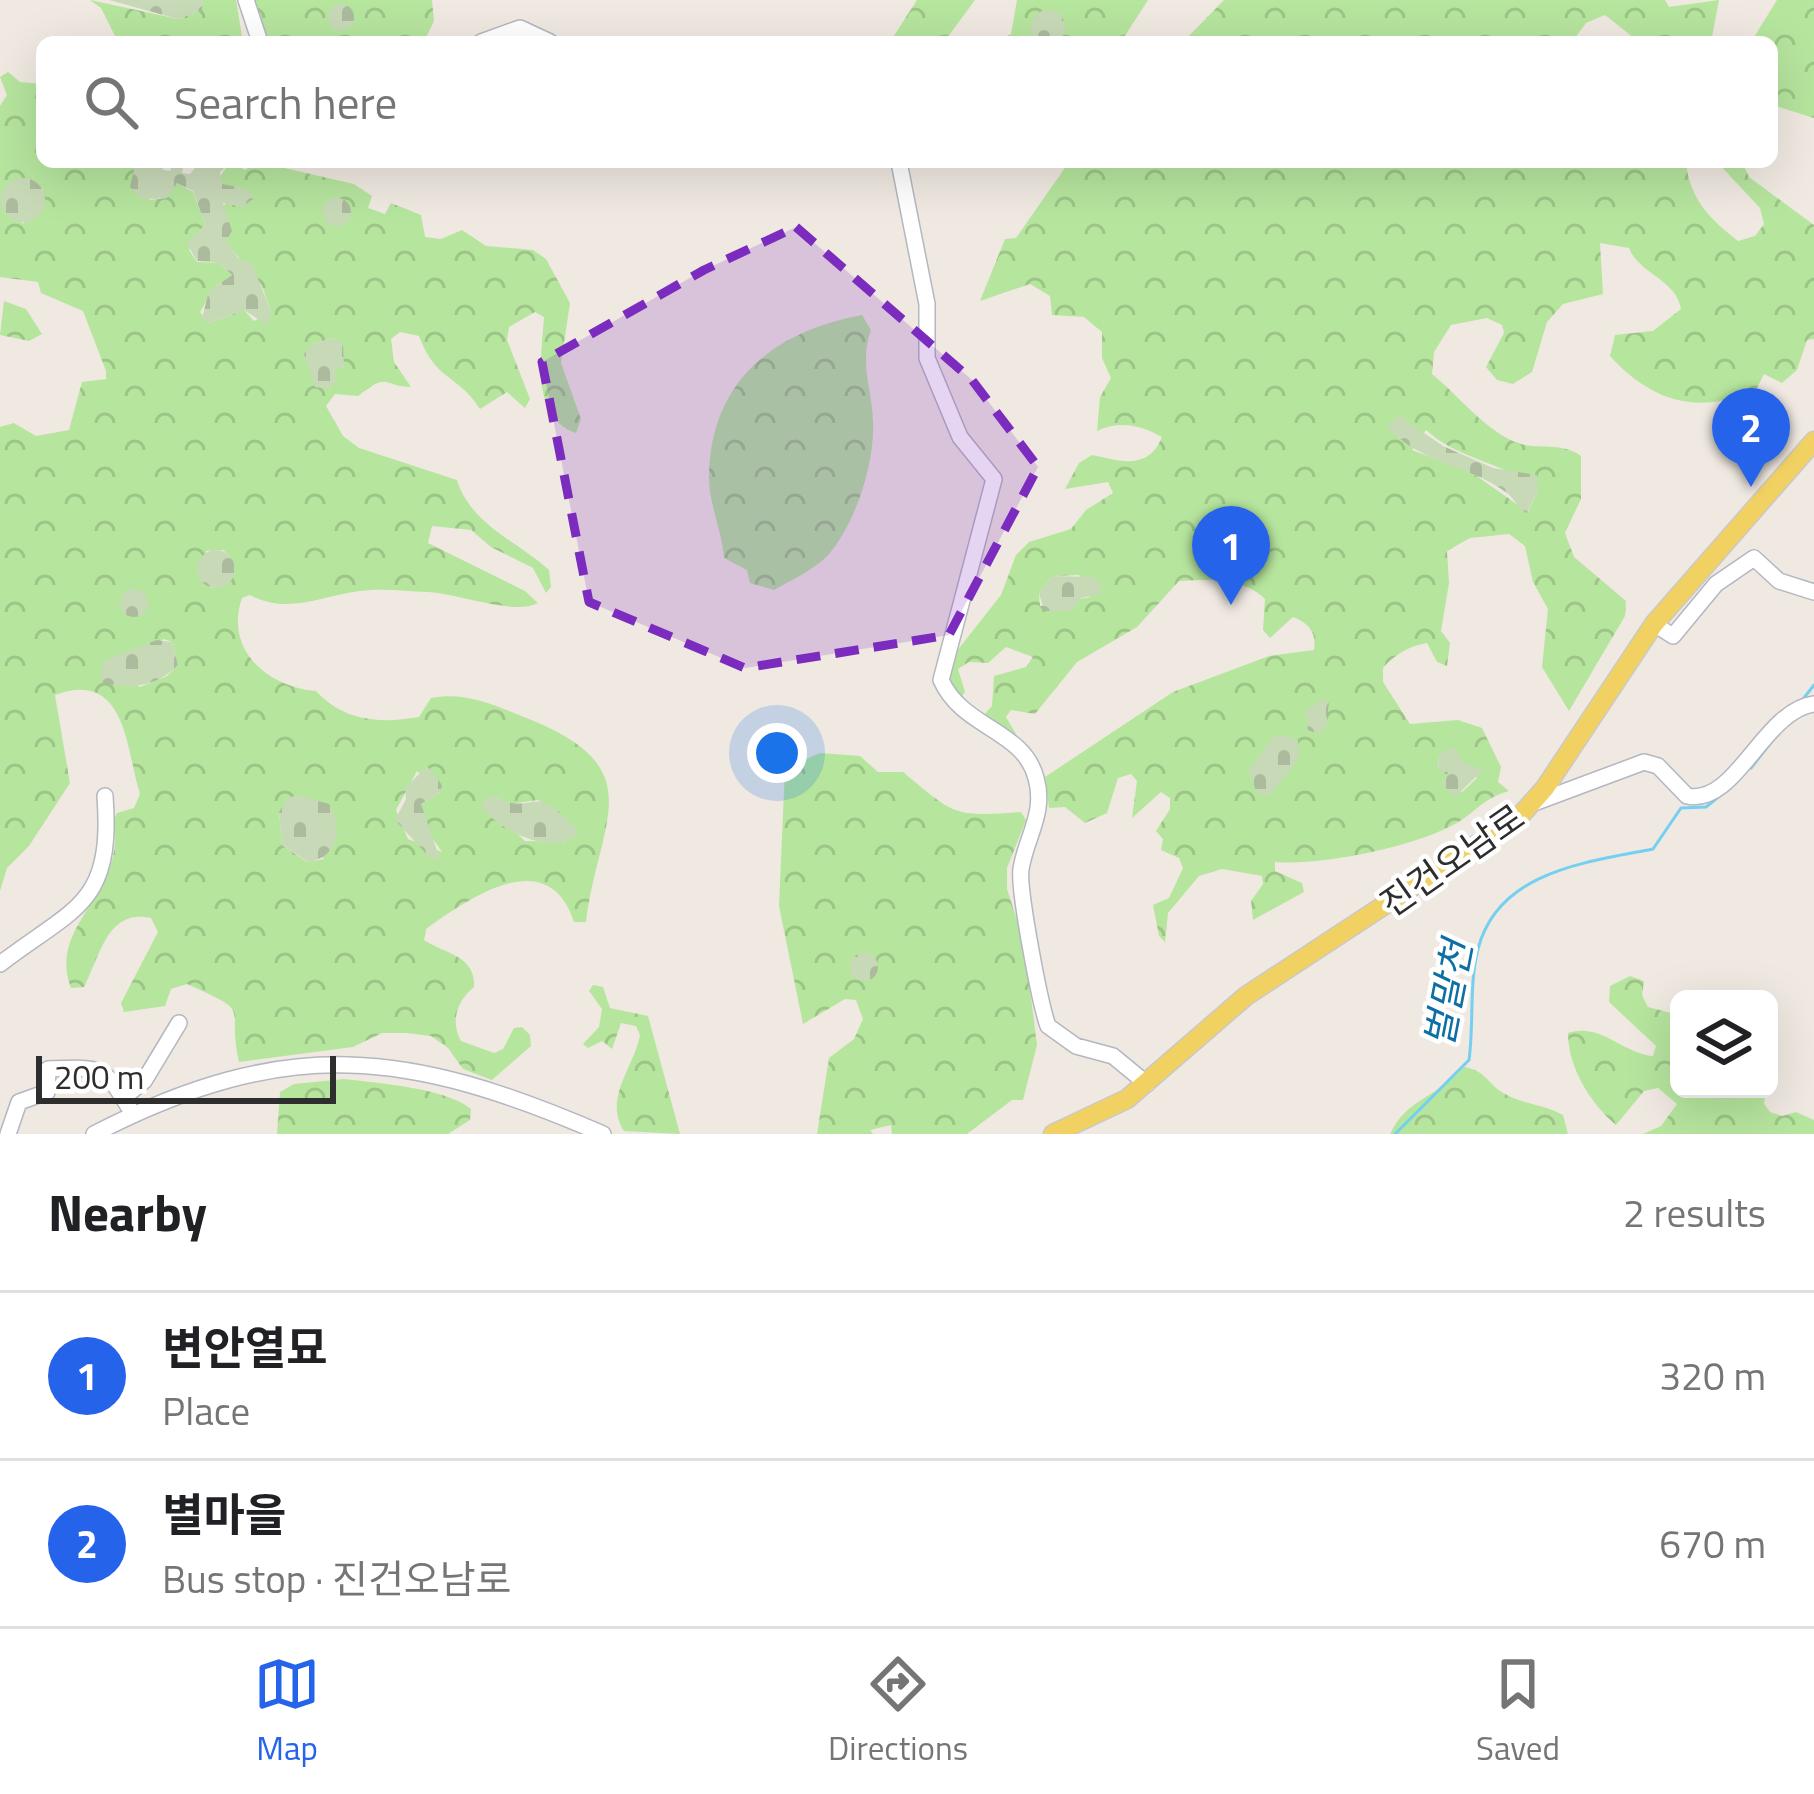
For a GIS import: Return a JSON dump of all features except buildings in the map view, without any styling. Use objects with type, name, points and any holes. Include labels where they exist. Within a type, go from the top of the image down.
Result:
[{"type":"main road","name":"진건오남로","points":[[1053,1134],[1110,1110],[1147,1084],[1236,1004],[1507,827],[1534,802],[1654,625],[1814,441]]},
{"type":"street","points":[[246,0],[258,36]]},
{"type":"street","points":[[498,36],[520,28],[537,36]]},
{"type":"street","points":[[900,168],[927,304],[927,358],[960,437],[994,479],[941,680],[964,715],[1011,741],[1036,775],[1037,823],[1020,880],[1048,1026],[1076,1046],[1113,1056],[1147,1084]]},
{"type":"street","points":[[1654,625],[1673,636],[1716,584],[1754,558],[1779,581],[1814,592]]},
{"type":"street","points":[[1534,802],[1644,762],[1658,766],[1687,796],[1703,796],[1736,772],[1780,719],[1814,704]]},
{"type":"street","points":[[0,964],[42,930],[70,919],[91,891],[106,864],[105,796]]},
{"type":"street","points":[[123,1098],[144,1081],[179,1023]]},
{"type":"street","points":[[94,1134],[206,1083],[276,1067],[366,1064],[497,1089],[603,1134]]},
{"type":"street","points":[[8,1134],[19,1102],[47,1092],[48,1069],[101,1071],[115,1080],[134,1114]]},
{"type":"highlighted area","points":[[796,227],[972,380],[1038,467],[949,635],[745,668],[589,602],[542,362],[704,270]]},
{"type":"green space","points":[[90,0],[178,19],[201,10],[203,0],[236,0],[242,36],[115,36],[101,8]]},
{"type":"green space","points":[[109,0],[203,0],[202,10],[178,19]]},
{"type":"green space","points":[[247,0],[432,0],[434,21],[427,36],[260,36]]},
{"type":"green space","points":[[917,0],[975,0],[948,36],[894,36]]},
{"type":"green space","points":[[1017,0],[1148,0],[1125,36],[1007,36]]},
{"type":"green space","points":[[1224,0],[1665,0],[1669,7],[1719,0],[1712,36],[1631,36],[1605,15],[1586,23],[1576,36],[1189,36]]},
{"type":"green space","points":[[1777,0],[1814,0],[1814,118],[1778,107],[1778,36],[1755,36]]},
{"type":"green space","points":[[341,4],[351,7],[351,27],[341,30],[331,27],[328,17],[331,7]]},
{"type":"green space","points":[[1048,10],[1063,21],[1062,36],[1034,36],[1031,27],[1036,15]]},
{"type":"green space","points":[[8,72],[20,82],[36,83],[36,168],[138,168],[150,200],[166,198],[177,183],[193,192],[205,224],[189,250],[197,262],[220,263],[232,275],[215,287],[200,312],[209,323],[244,310],[254,321],[271,312],[262,286],[225,241],[229,221],[221,209],[240,187],[225,188],[219,178],[226,168],[284,168],[354,184],[372,196],[368,208],[385,214],[391,203],[421,215],[425,237],[441,239],[462,230],[486,246],[533,250],[546,259],[570,303],[561,363],[581,419],[576,433],[561,425],[545,399],[544,317],[535,312],[509,327],[507,340],[530,399],[525,408],[507,392],[480,409],[432,362],[419,336],[400,332],[391,339],[394,362],[411,387],[381,382],[358,396],[335,394],[326,406],[343,436],[359,448],[457,480],[484,521],[549,570],[551,587],[546,593],[533,568],[491,547],[471,530],[432,526],[428,543],[525,591],[538,603],[515,607],[439,593],[385,590],[291,604],[250,595],[242,598],[238,617],[245,649],[267,674],[316,691],[338,709],[376,720],[404,719],[419,717],[431,698],[481,701],[568,738],[592,758],[605,779],[606,827],[586,922],[574,922],[562,898],[546,885],[527,881],[484,893],[426,929],[424,940],[465,962],[473,977],[474,987],[457,1012],[461,1041],[494,1053],[503,1049],[514,1028],[522,1027],[530,1035],[531,1046],[492,1080],[463,1069],[448,1048],[431,1036],[406,1033],[382,1033],[353,1047],[239,1062],[230,1006],[187,984],[171,989],[165,1006],[124,1012],[121,1003],[158,932],[151,918],[124,920],[107,938],[84,987],[71,988],[66,965],[69,945],[110,868],[115,846],[113,820],[117,813],[134,808],[140,794],[119,718],[97,693],[79,690],[55,695],[70,783],[29,846],[7,868],[0,891],[0,427],[14,423],[36,436],[69,430],[82,382],[106,379],[83,311],[41,293],[38,282],[0,277],[0,106],[7,95],[0,77]],"holes":[[[27,179],[43,189],[41,209],[22,224]],[[334,338],[344,367],[333,370],[336,381],[328,389],[312,344]],[[223,550],[230,556],[227,585],[211,588],[206,551]],[[164,639],[172,642],[178,665],[167,676],[140,687],[104,661]],[[417,771],[440,793],[421,804],[428,832],[442,852],[408,839],[396,810]],[[495,797],[510,804],[538,800],[566,819],[564,842],[525,841],[509,826]],[[279,812],[324,859],[307,862],[282,845]]]},
{"type":"green space","points":[[135,168],[183,168],[182,173],[190,174],[195,168],[224,168],[222,184],[247,189],[253,199],[242,207],[223,203],[232,231],[226,241],[238,258],[252,263],[271,312],[267,325],[244,310],[209,323],[202,318],[209,291],[232,275],[220,263],[197,261],[187,244],[205,224],[193,191],[177,183],[167,198],[142,199],[130,187]]},
{"type":"green space","points":[[1065,168],[1687,168],[1703,208],[1738,241],[1755,236],[1764,224],[1760,208],[1723,168],[1745,168],[1749,177],[1814,225],[1814,339],[1807,340],[1797,370],[1782,383],[1764,374],[1756,390],[1704,403],[1659,394],[1610,356],[1615,335],[1653,331],[1681,309],[1678,299],[1629,248],[1600,243],[1603,294],[1563,304],[1547,322],[1532,372],[1513,384],[1497,380],[1486,367],[1504,333],[1502,325],[1487,318],[1451,325],[1434,352],[1432,374],[1503,436],[1523,445],[1565,449],[1581,456],[1581,499],[1565,533],[1574,557],[1626,601],[1625,616],[1569,711],[1542,667],[1548,609],[1533,582],[1525,546],[1509,534],[1470,538],[1447,551],[1449,583],[1441,631],[1450,643],[1447,666],[1437,662],[1427,643],[1420,644],[1387,663],[1383,682],[1410,724],[1458,720],[1482,728],[1501,767],[1498,782],[1509,791],[1453,825],[1415,841],[1341,858],[1275,862],[1275,871],[1302,883],[1304,892],[1253,920],[1251,901],[1263,884],[1262,876],[1222,869],[1199,876],[1168,913],[1165,942],[1159,936],[1153,905],[1169,898],[1183,868],[1179,858],[1161,850],[1163,839],[1156,831],[1170,809],[1170,798],[1161,792],[1132,818],[1137,781],[1131,774],[1118,778],[1107,813],[1085,823],[1065,807],[1049,808],[1045,777],[1173,692],[1269,656],[1314,650],[1313,634],[1293,617],[1270,638],[1263,630],[1265,599],[1246,586],[1179,581],[1137,627],[1077,662],[1035,714],[1011,710],[1006,717],[1016,734],[1004,735],[983,716],[992,706],[994,676],[1026,667],[1033,657],[1006,647],[988,663],[969,662],[958,669],[965,692],[959,700],[948,687],[945,666],[1001,595],[1016,555],[1029,542],[1071,529],[1086,510],[1113,493],[1108,482],[1065,489],[1079,463],[1092,455],[1141,459],[1162,437],[1130,425],[1097,431],[1100,397],[1111,378],[1102,358],[1102,332],[1084,317],[1052,315],[1050,296],[1030,284],[980,301],[1005,239],[1016,238]],"holes":[[[1426,430],[1538,490],[1528,512],[1471,472],[1412,450]],[[1079,575],[1090,597],[1040,606],[1039,593],[1052,576]],[[1439,755],[1463,763],[1477,778],[1462,792],[1442,784],[1451,772],[1438,770]]]},
{"type":"green space","points":[[23,178],[38,185],[45,200],[38,215],[23,222],[8,215],[1,200],[8,185]]},
{"type":"green space","points":[[337,198],[347,202],[351,212],[347,222],[337,226],[327,222],[323,212],[327,202]]},
{"type":"green space","points":[[4,301],[26,309],[42,334],[29,341],[0,335]]},
{"type":"green space","points":[[862,315],[871,330],[866,365],[873,438],[855,509],[839,541],[817,565],[774,590],[750,583],[747,570],[724,558],[711,495],[713,442],[722,412],[735,387],[776,348],[802,333]]},
{"type":"green space","points":[[333,338],[343,344],[344,367],[334,370],[337,381],[328,389],[315,387],[304,354],[312,344]]},
{"type":"green space","points":[[1399,416],[1443,446],[1493,468],[1537,475],[1538,490],[1527,513],[1492,484],[1399,438],[1387,426]]},
{"type":"green space","points":[[216,550],[229,556],[235,569],[229,582],[216,588],[203,582],[197,569],[203,556]]},
{"type":"green space","points":[[1052,576],[1093,577],[1102,585],[1100,594],[1081,598],[1071,611],[1044,611],[1039,593]]},
{"type":"green space","points":[[134,589],[144,593],[148,603],[144,613],[134,617],[124,613],[120,603],[124,593]]},
{"type":"green space","points":[[157,640],[172,642],[178,665],[170,672],[143,685],[101,682],[103,661]]},
{"type":"green space","points":[[1323,699],[1329,703],[1326,728],[1318,734],[1308,730],[1306,711]]},
{"type":"green space","points":[[1281,735],[1298,740],[1298,760],[1269,796],[1257,794],[1249,770],[1272,738]]},
{"type":"green space","points":[[1454,747],[1463,762],[1483,770],[1455,797],[1442,784],[1450,772],[1438,771],[1439,755]]},
{"type":"green space","points":[[820,753],[860,756],[878,772],[903,772],[956,810],[1021,812],[1026,820],[1007,868],[1007,889],[1024,942],[1037,1045],[1023,1100],[1012,1100],[967,1134],[892,1134],[891,1125],[870,1130],[873,1134],[817,1134],[829,1058],[854,1039],[863,1019],[856,1000],[845,999],[803,1024],[779,906],[785,768]]},
{"type":"green space","points":[[427,766],[442,785],[440,793],[421,804],[440,859],[431,859],[395,820],[406,799],[405,788]]},
{"type":"green space","points":[[298,795],[329,804],[336,823],[332,848],[308,862],[282,845],[279,812],[288,798]]},
{"type":"green space","points":[[485,798],[517,804],[547,803],[578,833],[555,843],[527,838],[501,825],[482,807]]},
{"type":"green space","points":[[864,953],[874,957],[878,967],[874,977],[864,981],[854,977],[850,967],[854,957]]},
{"type":"green space","points":[[1630,976],[1644,981],[1642,995],[1648,1007],[1670,1013],[1670,1098],[1765,1098],[1770,1112],[1782,1116],[1796,1112],[1814,1120],[1814,1134],[1643,1134],[1661,1126],[1677,1104],[1658,1088],[1644,1091],[1616,1125],[1582,1084],[1568,1033],[1590,1032],[1653,1056],[1656,1046],[1609,1002],[1610,986]]},
{"type":"green space","points":[[593,985],[603,987],[610,1008],[648,1016],[680,1134],[624,1131],[618,1119],[618,1095],[640,1035],[636,1026],[621,1023],[612,1049],[602,1041],[588,1048],[583,1044],[599,1027],[602,1009],[589,991]]},
{"type":"green space","points":[[1464,1067],[1512,1097],[1563,1115],[1568,1134],[1390,1134],[1405,1112]]},
{"type":"green space","points":[[344,1079],[445,1096],[471,1109],[470,1120],[448,1134],[277,1134],[280,1092],[294,1084]]},
{"type":"waterway","name":"벌말천","points":[[1800,703],[1814,685]]},
{"type":"waterway","name":"벌말천","points":[[1751,768],[1772,741]]},
{"type":"waterway","name":"벌말천","points":[[1395,1134],[1469,1060],[1478,949],[1504,902],[1548,875],[1653,849],[1681,808],[1706,807],[1727,790]]},
{"type":"place","name":"별마을","points":[[1751,487]]},
{"type":"place","name":"변안열묘","points":[[1231,605]]}]
